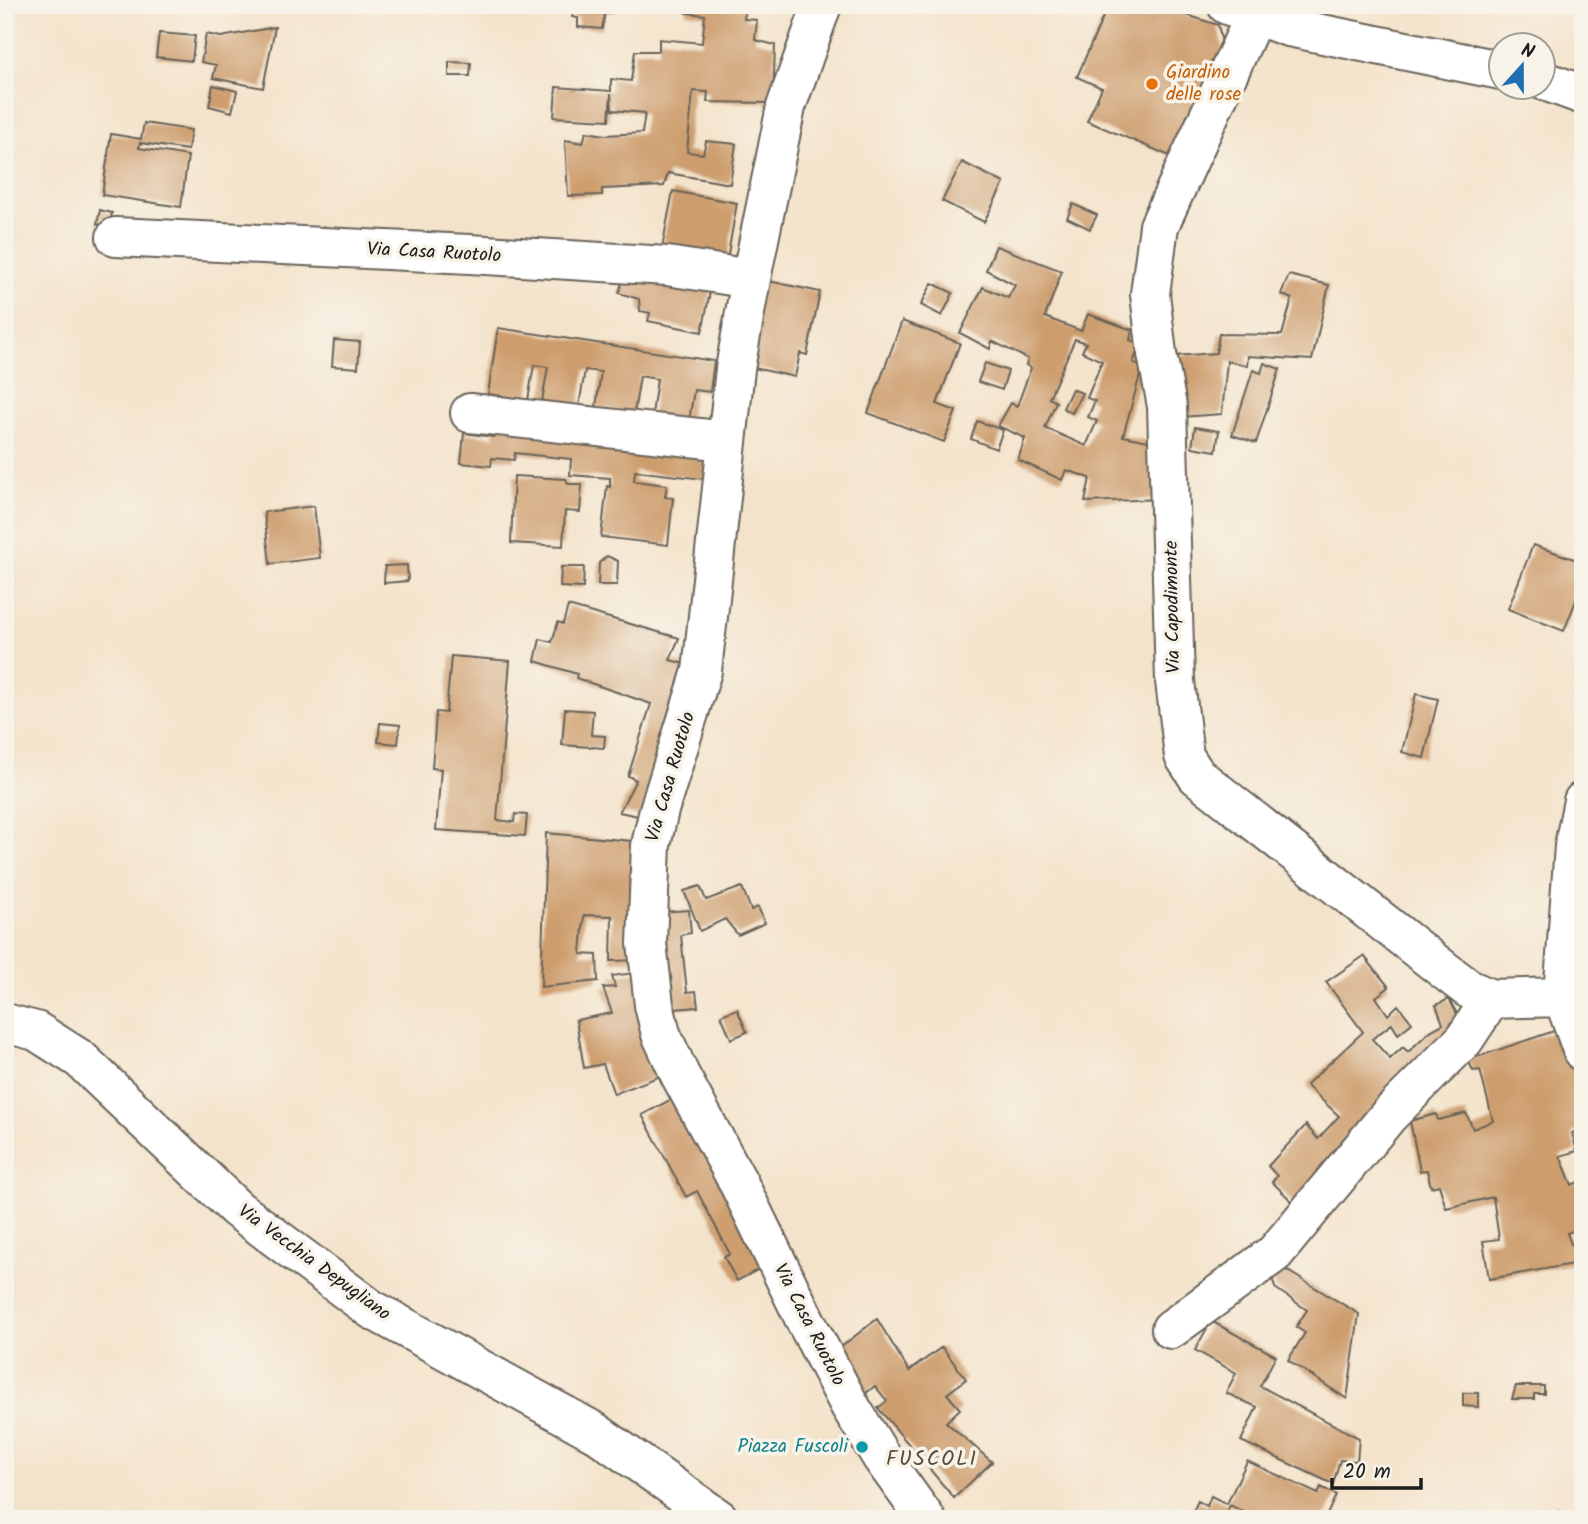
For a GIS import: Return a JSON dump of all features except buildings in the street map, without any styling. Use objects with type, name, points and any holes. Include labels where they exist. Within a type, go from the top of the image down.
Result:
[{"type":"street","name":"Via Casa Ruotolo","points":[[822,5],[786,107],[751,279],[735,369],[702,671],[650,845],[647,943],[654,1005],[661,1034],[680,1075],[738,1182],[850,1406],[882,1458],[926,1519]]},
{"type":"street","points":[[1241,10],[1288,27],[1486,67]]},
{"type":"street","name":"Via Capodimonte","points":[[1241,10],[1159,226],[1150,294],[1167,406],[1175,681],[1184,756],[1198,776],[1469,989],[1491,999],[1563,998]]},
{"type":"street","points":[[1556,85],[1583,95]]},
{"type":"street","name":"Via Casa Ruotolo","points":[[116,237],[654,265],[751,279]]},
{"type":"street","points":[[470,413],[727,440]]},
{"type":"street","points":[[1583,801],[1574,846],[1563,998],[1583,1052]]},
{"type":"street","points":[[1171,1329],[1275,1253],[1389,1115],[1464,1040],[1491,999]]},
{"type":"street","name":"Via Vecchia Depugliano","points":[[5,1024],[36,1031],[80,1059],[237,1209],[371,1309],[594,1432],[719,1519]]},
{"type":"place","name":"Giardino delle rose","points":[[1152,84]]},
{"type":"place","name":"Piazza Fuscoli","points":[[862,1447]]},
{"type":"district","name":"FUSCOLI","points":[[932,1459]]}]
